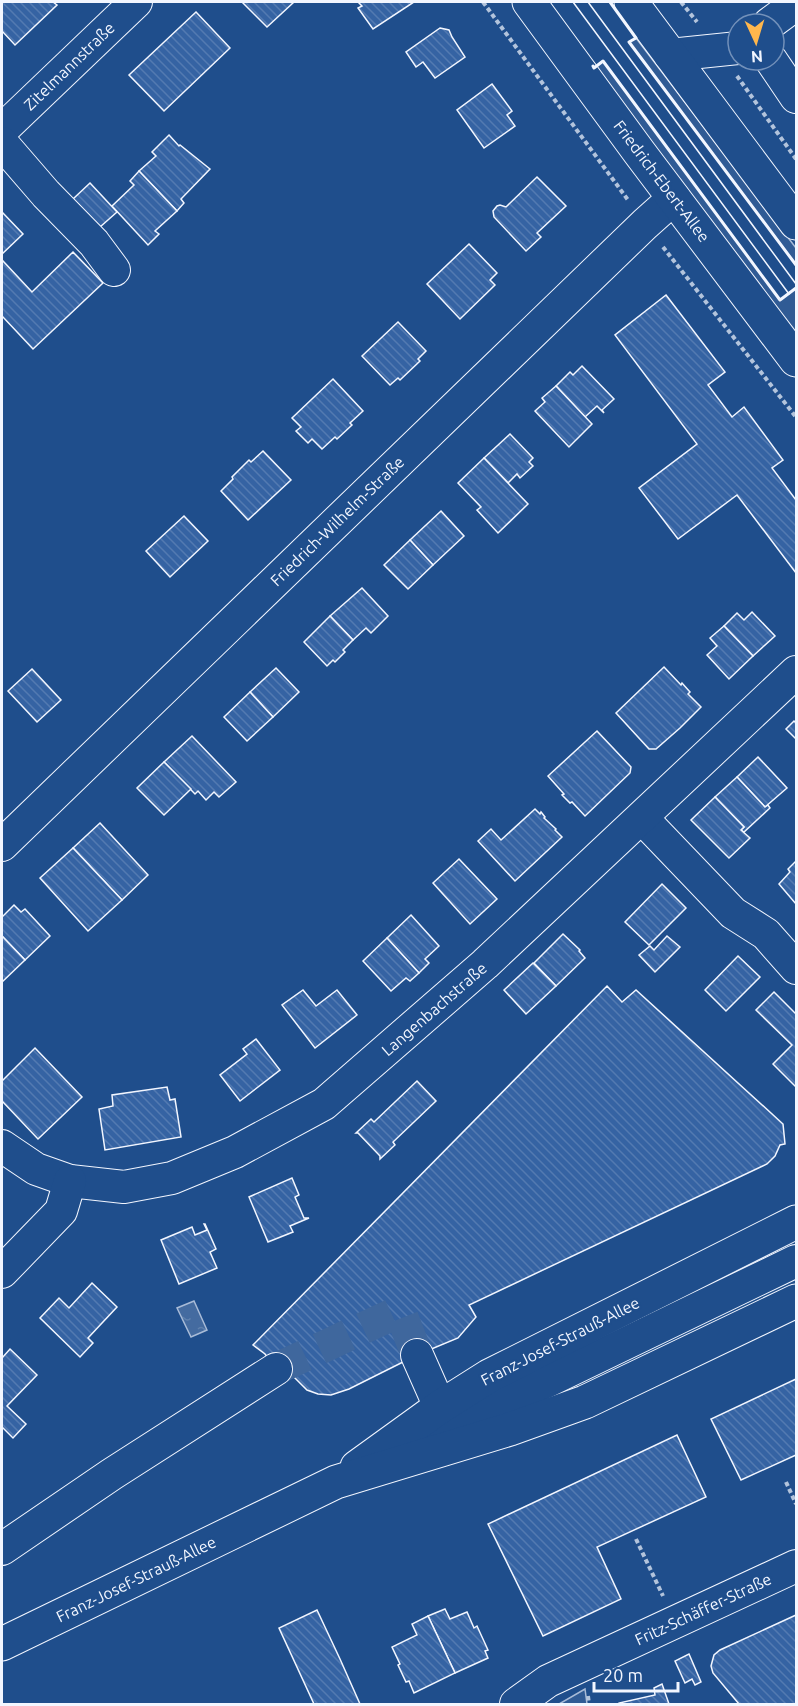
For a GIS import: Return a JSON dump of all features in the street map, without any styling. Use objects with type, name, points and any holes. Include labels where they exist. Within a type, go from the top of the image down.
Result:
[{"type":"main road","name":"Friedrich-Ebert-Allee","points":[[529,2],[796,360]]},
{"type":"main road","points":[[631,2],[796,224]]},
{"type":"main road","name":"Franz-Josef-Strauß-Allee","points":[[336,1482],[440,1407],[489,1376],[796,1222]]},
{"type":"main road","name":"Franz-Josef-Strauß-Allee","points":[[2,1644],[336,1482],[510,1429],[585,1402],[796,1300]]},
{"type":"street","name":"Zitelmannstraße","points":[[2,130],[136,2]]},
{"type":"street","points":[[786,22],[796,8]]},
{"type":"street","points":[[670,55],[726,50]]},
{"type":"street","points":[[779,72],[796,97]]},
{"type":"street","points":[[2,142],[46,194],[94,243],[114,270]]},
{"type":"street","name":"Friedrich-Wilhelm-Straße","points":[[2,845],[674,198]]},
{"type":"street","name":"Langenbachstraße","points":[[2,1146],[36,1169],[70,1180],[124,1187],[172,1178],[235,1152],[324,1104],[485,964],[796,672]]},
{"type":"street","points":[[642,818],[733,913],[766,934],[796,968]]},
{"type":"street","points":[[2,1272],[61,1211],[70,1180]]},
{"type":"street","name":"Franz-Josef-Strauß-Allee","points":[[336,1482],[796,1261]]},
{"type":"street","points":[[417,1355],[440,1407]]},
{"type":"street","points":[[2,1549],[112,1474],[276,1369]]},
{"type":"street","name":"Fritz-Schäffer-Straße","points":[[516,1704],[548,1681],[796,1566]]},
{"type":"path","points":[[742,72],[796,159]]},
{"type":"path","points":[[786,1482],[796,1504]]},
{"type":"path","points":[[636,1539],[663,1597]]},
{"type":"shaded area","points":[[636,38],[796,248],[796,265],[629,42]]},
{"type":"shaded area","points":[[603,61],[780,300],[796,288],[796,337],[594,68]]},
{"type":"shaded area","points":[[585,1689],[587,1704],[559,1704]]},
{"type":"water","points":[[194,1301],[207,1330],[191,1337],[177,1308]]},
{"type":"building","points":[[2,2],[53,2],[57,5],[15,45],[2,31]]},
{"type":"building","points":[[242,2],[294,2],[267,27]]},
{"type":"building","points":[[358,2],[414,2],[373,29],[358,8],[362,6]]},
{"type":"building","points":[[196,12],[230,48],[164,111],[129,75]]},
{"type":"building","points":[[440,28],[449,30],[465,57],[435,78],[423,62],[416,67],[406,52]]},
{"type":"building","points":[[492,84],[512,111],[507,115],[515,126],[484,148],[457,110]]},
{"type":"building","points":[[169,135],[179,146],[210,169],[181,199],[184,203],[177,211],[139,171],[156,156],[152,152]]},
{"type":"building","points":[[139,171],[177,211],[155,231],[159,234],[148,245],[112,206],[134,185],[130,181]]},
{"type":"building","points":[[537,177],[566,206],[537,233],[541,237],[526,251],[494,217],[493,211],[500,205],[506,207]]},
{"type":"building","points":[[90,183],[117,212],[100,227],[73,199]]},
{"type":"building","points":[[2,212],[23,234],[2,254]]},
{"type":"building","points":[[469,244],[497,273],[490,280],[495,285],[460,319],[427,284]]},
{"type":"building","points":[[73,252],[103,283],[33,349],[2,316],[2,260],[32,292]]},
{"type":"building","points":[[666,295],[725,372],[708,385],[732,417],[744,407],[783,460],[772,468],[796,500],[796,573],[737,495],[678,539],[639,488],[697,444],[615,335]]},
{"type":"building","points":[[398,322],[426,351],[418,359],[420,361],[400,380],[398,378],[390,385],[362,356]]},
{"type":"building","points":[[582,366],[614,399],[602,410],[604,413],[597,406],[585,417],[556,386],[570,372],[573,375]]},
{"type":"building","points":[[333,379],[363,411],[337,439],[335,437],[322,449],[312,439],[308,443],[296,431],[301,427],[292,418]]},
{"type":"building","points":[[556,386],[592,424],[569,447],[535,411],[545,402],[542,398]]},
{"type":"building","points":[[510,434],[533,458],[529,462],[533,466],[520,478],[517,474],[508,483],[484,458]]},
{"type":"building","points":[[263,451],[291,480],[248,520],[221,491],[249,460],[251,462]]},
{"type":"building","points":[[484,458],[528,504],[498,533],[477,510],[481,507],[458,483]]},
{"type":"building","points":[[441,511],[464,536],[433,565],[410,540]]},
{"type":"building","points":[[184,516],[208,541],[170,577],[146,551]]},
{"type":"building","points":[[410,540],[433,565],[408,589],[384,565]]},
{"type":"building","points":[[362,588],[388,616],[371,633],[366,628],[353,640],[330,616]]},
{"type":"building","points":[[752,612],[775,636],[753,656],[724,626],[737,613],[744,620]]},
{"type":"building","points":[[330,616],[353,640],[335,662],[333,660],[327,666],[304,642]]},
{"type":"building","points":[[724,626],[753,656],[729,679],[707,655],[717,646],[710,638]]},
{"type":"building","points":[[664,667],[681,685],[682,683],[690,692],[688,694],[701,707],[656,749],[649,749],[616,713]]},
{"type":"building","points":[[276,668],[299,692],[273,717],[250,692]]},
{"type":"building","points":[[32,669],[61,700],[37,722],[8,691]]},
{"type":"building","points":[[250,692],[273,717],[247,741],[224,717]]},
{"type":"building","points":[[796,721],[796,739],[786,729]]},
{"type":"building","points":[[597,731],[631,767],[630,773],[585,816],[562,795],[564,794],[548,776]]},
{"type":"building","points":[[192,736],[236,782],[219,797],[214,792],[206,800],[198,791],[195,794],[164,762]]},
{"type":"building","points":[[758,757],[787,788],[765,807],[737,777]]},
{"type":"building","points":[[164,762],[191,789],[164,815],[137,788]]},
{"type":"building","points":[[737,777],[765,807],[768,805],[770,808],[744,832],[741,830],[744,827],[715,797]]},
{"type":"building","points":[[715,797],[744,827],[741,830],[750,838],[729,858],[691,820]]},
{"type":"building","points":[[535,809],[540,814],[541,812],[562,837],[515,881],[478,841],[491,829],[501,840]]},
{"type":"building","points":[[100,823],[148,875],[122,900],[73,848]]},
{"type":"building","points":[[73,848],[122,900],[88,931],[40,878]]},
{"type":"building","points":[[459,859],[497,899],[470,924],[433,883]]},
{"type":"building","points":[[796,861],[796,904],[779,884]]},
{"type":"building","points":[[662,884],[686,908],[649,945],[625,922]]},
{"type":"building","points":[[14,905],[21,912],[25,909],[50,936],[25,960],[2,936],[2,917]]},
{"type":"building","points":[[411,915],[439,946],[425,959],[429,963],[419,973],[387,938]]},
{"type":"building","points":[[563,934],[585,958],[556,986],[534,963]]},
{"type":"building","points":[[2,936],[25,960],[2,982]]},
{"type":"building","points":[[667,936],[680,947],[655,972],[639,955],[650,946],[654,950]]},
{"type":"building","points":[[387,938],[419,973],[410,981],[406,978],[391,991],[363,961]]},
{"type":"building","points":[[738,956],[760,977],[726,1011],[705,990]]},
{"type":"building","points":[[533,963],[556,986],[526,1014],[504,990]]},
{"type":"building","points":[[607,986],[622,1002],[636,990],[783,1124],[785,1144],[780,1145],[775,1156],[767,1164],[469,1305],[476,1317],[458,1338],[417,1355],[349,1389],[331,1395],[318,1394],[307,1390],[286,1369],[278,1372],[265,1354],[253,1345]]},
{"type":"building","points":[[303,990],[316,1006],[337,990],[357,1015],[315,1048],[282,1005]]},
{"type":"building","points":[[774,992],[796,1014],[796,1087],[773,1064],[792,1045],[756,1010]]},
{"type":"building","points":[[256,1039],[280,1070],[240,1101],[220,1075],[247,1054],[243,1049]]},
{"type":"building","points":[[35,1048],[82,1097],[38,1139],[2,1101],[2,1081]]},
{"type":"building","points":[[417,1081],[436,1101],[393,1142],[395,1145],[380,1159],[380,1156],[356,1133],[371,1119],[374,1122]]},
{"type":"building","points":[[167,1087],[170,1100],[175,1099],[181,1137],[105,1150],[99,1109],[113,1106],[112,1095]]},
{"type":"building","points":[[292,1178],[299,1195],[295,1197],[304,1218],[309,1218],[290,1226],[293,1232],[268,1242],[249,1197]]},
{"type":"building","points":[[205,1224],[216,1249],[210,1252],[217,1268],[179,1284],[161,1240],[192,1227],[195,1235],[207,1230]]},
{"type":"building","points":[[92,1283],[117,1307],[88,1338],[93,1343],[80,1357],[40,1318],[59,1298],[69,1308]]},
{"type":"building","points":[[10,1349],[37,1375],[7,1406],[26,1424],[13,1438],[2,1427],[2,1358]]},
{"type":"building","points":[[796,1379],[796,1455],[741,1480],[711,1419]]},
{"type":"building","points":[[677,1435],[706,1497],[597,1547],[621,1599],[543,1636],[488,1524]]},
{"type":"building","points":[[445,1609],[450,1619],[467,1612],[474,1628],[477,1626],[488,1650],[485,1651],[488,1658],[455,1673],[428,1616]]},
{"type":"building","points":[[317,1610],[360,1704],[314,1704],[279,1628]]},
{"type":"building","points":[[796,1615],[796,1704],[739,1704],[713,1673],[711,1666],[714,1655],[720,1650]]},
{"type":"building","points":[[428,1616],[455,1673],[414,1693],[409,1681],[406,1682],[392,1647],[417,1635],[412,1624]]},
{"type":"building","points":[[689,1654],[701,1682],[695,1685],[692,1679],[685,1683],[675,1661]]},
{"type":"building","points":[[662,1684],[669,1704],[619,1704],[655,1695],[654,1688]]},
{"type":"tunnel","points":[[276,1369],[400,1311],[417,1355]]},
{"type":"tram line","points":[[573,2],[789,294]]},
{"type":"tram line","points":[[588,2],[796,284]]},
{"type":"wall","points":[[610,2],[636,38],[629,42],[796,265]]},
{"type":"wall","points":[[593,66],[594,68],[603,61],[780,300],[796,288]]}]
